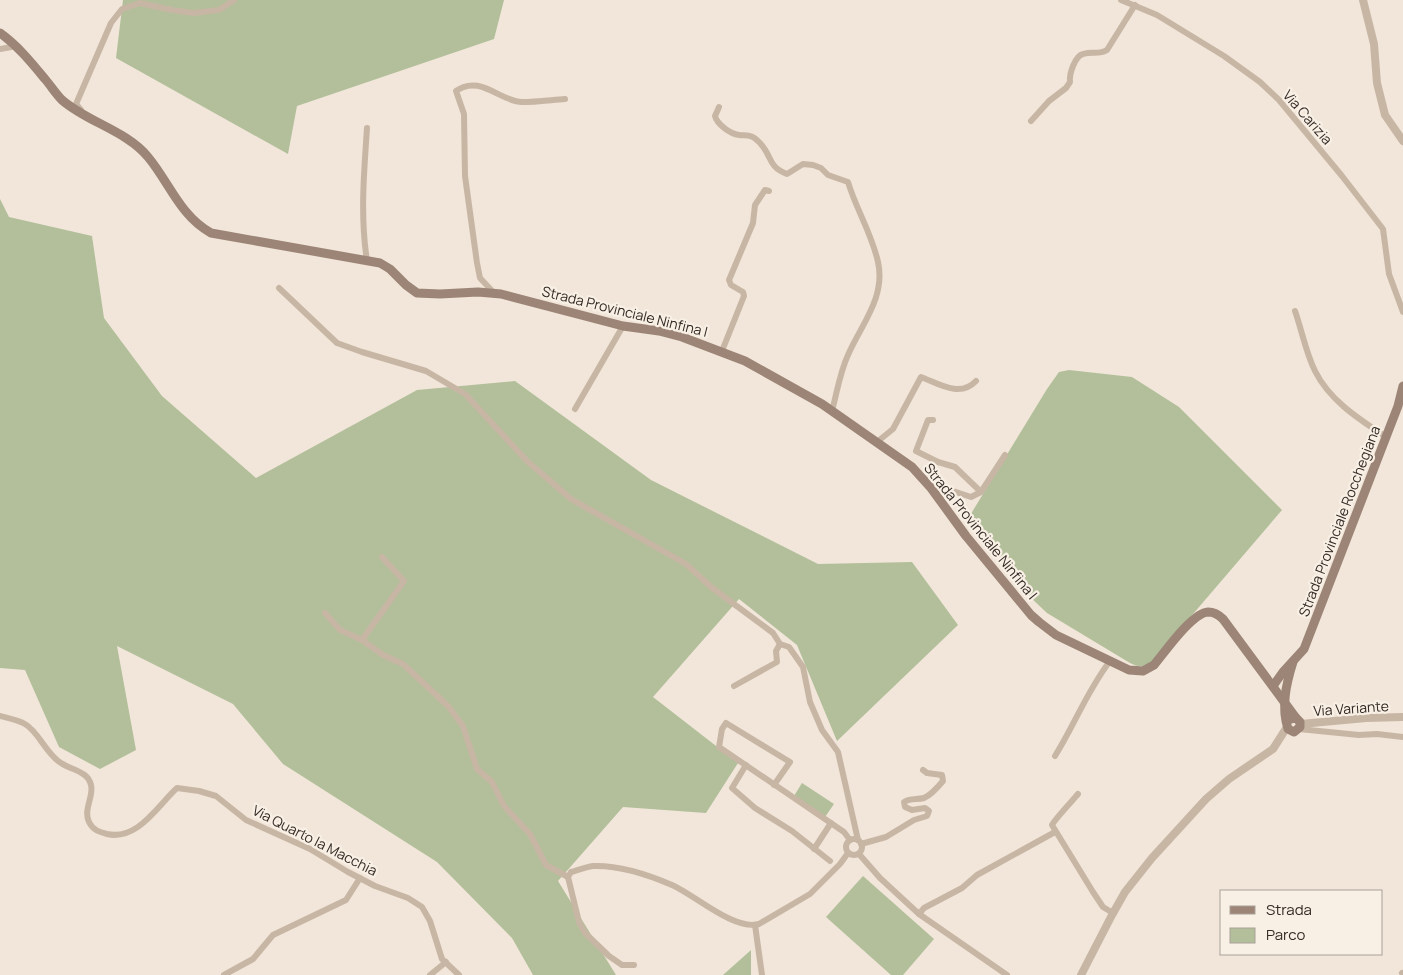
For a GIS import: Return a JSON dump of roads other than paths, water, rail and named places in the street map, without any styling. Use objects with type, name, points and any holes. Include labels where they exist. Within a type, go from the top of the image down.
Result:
[{"type":"main road","name":"Strada Provinciale Ninfina I","points":[[0,33],[17,46],[61,99],[78,112],[138,147],[148,156],[182,208],[199,225],[211,233],[367,261],[385,266],[417,293],[495,294],[528,300],[623,326],[670,333],[722,351],[785,382],[832,410],[912,467],[931,488],[966,536],[1030,615],[1056,635],[1134,671],[1147,670],[1154,665],[1192,621],[1205,613],[1212,612],[1223,619],[1273,686],[1284,704]]},
{"type":"main road","name":"Strada Provinciale Rocchegiana","points":[[1273,686],[1285,675],[1304,650],[1398,406],[1403,386]]},
{"type":"main road","points":[[1265,675],[1285,675],[1284,704],[1294,725]]},
{"type":"street","points":[[78,112],[81,110],[76,104],[77,97],[88,78],[111,23],[122,9],[140,3],[172,10],[199,12],[219,10],[234,0]]},
{"type":"street","name":"Via Carizia","points":[[1121,0],[1157,15],[1224,56],[1260,82],[1278,100],[1342,176],[1383,229],[1389,274],[1403,312]]},
{"type":"street","points":[[1363,0],[1374,44],[1377,83],[1385,115],[1403,141]]},
{"type":"street","points":[[1031,121],[1049,101],[1066,88],[1079,56],[1107,50],[1135,5]]},
{"type":"street","points":[[0,49],[17,46]]},
{"type":"street","points":[[495,294],[480,278],[477,264],[465,176],[464,114],[456,91],[461,87],[482,86],[520,102],[565,100]]},
{"type":"street","points":[[719,107],[715,116],[719,124],[738,135],[748,135],[756,139],[766,152],[771,164],[778,170],[791,174],[800,165],[813,165],[821,168],[828,175],[848,182],[864,221],[878,261],[879,284],[874,304],[847,356],[832,410]]},
{"type":"street","points":[[367,128],[362,227],[367,261]]},
{"type":"street","points":[[722,351],[744,296],[743,292],[731,285],[729,280],[753,222],[755,205],[765,190],[769,191]]},
{"type":"street","points":[[279,288],[337,343],[426,371],[464,394],[527,461],[572,499],[686,564],[711,586],[773,633],[780,644],[789,646],[803,667],[813,709],[822,730],[838,752],[856,841]]},
{"type":"street","points":[[1296,312],[1315,371],[1327,389],[1340,404],[1386,437]]},
{"type":"street","points":[[575,409],[623,326]]},
{"type":"street","points":[[877,442],[893,429],[921,377],[957,390],[969,388],[976,381]]},
{"type":"street","points":[[933,420],[928,420],[916,451],[938,462],[955,467],[981,492]]},
{"type":"street","points":[[931,488],[941,487],[970,497],[981,492],[1005,455]]},
{"type":"street","points":[[362,640],[404,581],[382,557]]},
{"type":"street","points":[[325,613],[340,630],[362,640],[383,655],[404,664],[448,706],[463,726],[476,769],[492,782],[504,806],[530,834],[546,865],[568,877]]},
{"type":"street","points":[[734,686],[777,662],[776,651],[780,644]]},
{"type":"street","points":[[1054,756],[1078,718],[1087,695],[1110,661]]},
{"type":"street","name":"Via Quarto la Macchia","points":[[0,716],[27,725],[48,752],[61,764],[80,772],[88,778],[91,786],[87,811],[88,821],[96,831],[112,835],[127,832],[158,810],[168,796],[177,788],[216,796],[246,820],[310,849],[360,878],[408,898],[422,907],[430,921],[442,958],[459,975]]},
{"type":"street","name":"Via Variante","points":[[1294,725],[1366,718],[1403,717]]},
{"type":"street","points":[[774,785],[790,762],[726,722],[722,729],[719,747],[774,785],[831,823],[856,841],[862,849],[860,854]]},
{"type":"street","points":[[1081,975],[1113,913],[1126,892],[1152,858],[1206,799],[1229,779],[1273,750],[1294,725],[1359,735],[1377,734],[1403,737]]},
{"type":"street","points":[[746,765],[732,788],[755,808],[792,830],[830,861]]},
{"type":"street","points":[[860,854],[853,856],[848,853],[846,846],[856,841],[886,837],[914,820],[926,816],[928,811],[925,808],[912,810],[905,807],[904,802],[911,799],[924,798],[938,788],[943,781],[942,774],[927,773],[923,770]]},
{"type":"street","points":[[1078,794],[1052,826],[1093,892],[1104,907],[1113,913]]},
{"type":"street","points":[[814,849],[831,823]]},
{"type":"street","points":[[919,914],[932,903],[962,888],[976,875],[1055,832]]},
{"type":"street","points":[[634,965],[622,965],[609,956],[585,932],[579,922],[568,877],[571,872],[592,866],[641,874],[672,885],[738,922],[755,925],[810,894],[840,864],[848,853]]},
{"type":"street","points":[[860,854],[880,878],[919,914],[1007,975]]},
{"type":"street","points":[[224,975],[253,959],[273,935],[346,900],[360,878]]},
{"type":"street","points":[[755,925],[762,975]]},
{"type":"street","points":[[430,975],[446,962]]}]
